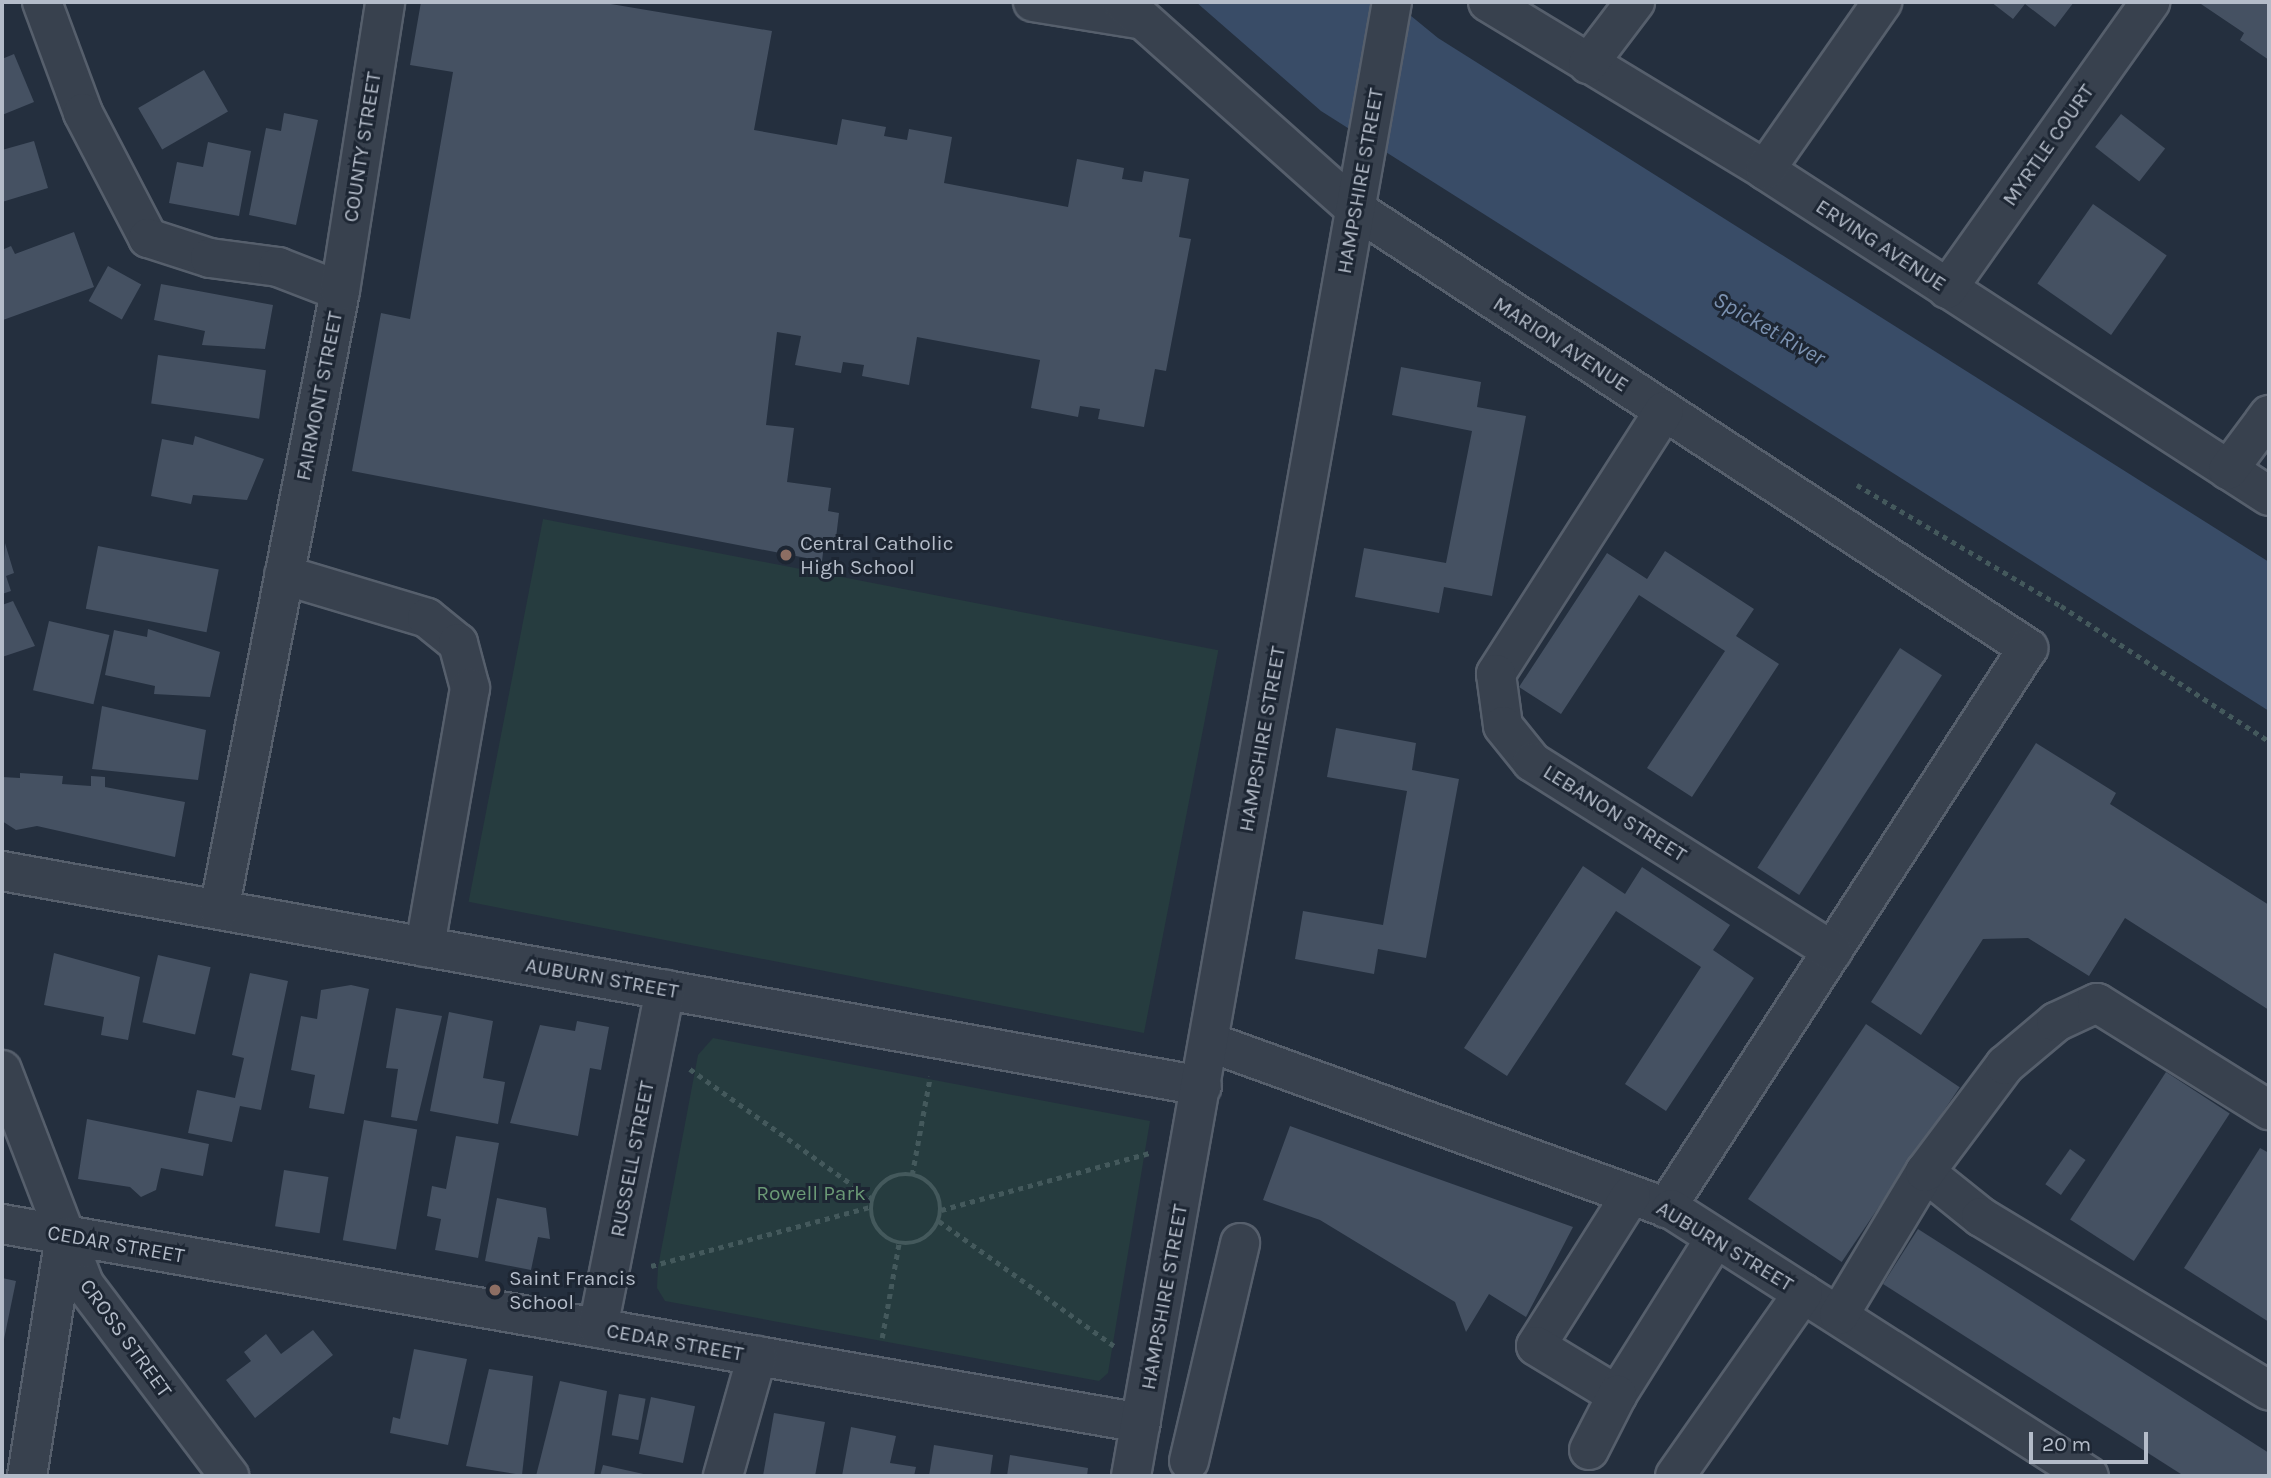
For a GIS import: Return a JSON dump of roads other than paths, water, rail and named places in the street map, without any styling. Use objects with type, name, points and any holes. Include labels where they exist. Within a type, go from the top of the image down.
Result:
[{"type":"street","name":"FAIRMONT STREET","points":[[42,2],[83,113],[148,238],[210,258],[278,267],[340,291],[219,910]]},
{"type":"street","name":"COUNTY STREET","points":[[340,291],[385,2]]},
{"type":"street","points":[[1033,2],[1130,10]]},
{"type":"street","name":"HAMPSHIRE STREET","points":[[1132,1476],[1392,2]]},
{"type":"street","name":"ERVING AVENUE","points":[[1488,2],[1765,170],[2269,496]]},
{"type":"street","points":[[1588,64],[1635,2]]},
{"type":"street","points":[[1765,170],[1882,2]]},
{"type":"street","name":"MYRTLE COURT","points":[[1947,289],[2150,2]]},
{"type":"street","name":"MARION AVENUE","points":[[1130,10],[1355,209],[2028,649],[1832,951]]},
{"type":"street","name":"LEBANON STREET","points":[[1664,411],[1496,674],[1503,726],[1532,762],[1832,951]]},
{"type":"street","points":[[2228,470],[2269,415]]},
{"type":"street","points":[[284,575],[427,618],[458,643],[470,688],[425,947]]},
{"type":"street","name":"AUBURN STREET","points":[[2,871],[1202,1086]]},
{"type":"street","points":[[1667,1208],[1832,951]]},
{"type":"street","name":"RUSSELL STREET","points":[[598,1328],[665,990]]},
{"type":"street","points":[[1839,1315],[1925,1172],[2005,1065],[2056,1022],[2097,1003],[2269,1110]]},
{"type":"street","name":"AUBURN STREET","points":[[1209,1042],[1667,1208],[2089,1476]]},
{"type":"street","name":"CROSS STREET","points":[[2,1070],[84,1284],[229,1476]]},
{"type":"street","points":[[1925,1172],[1981,1217],[2269,1391]]},
{"type":"street","points":[[1617,1395],[1536,1346],[1632,1195]]},
{"type":"street","name":"CEDAR STREET","points":[[2,1224],[1141,1423]]},
{"type":"street","points":[[27,1476],[65,1235]]},
{"type":"street","points":[[1589,1450],[1617,1395],[1715,1240]]},
{"type":"street","points":[[1189,1461],[1240,1243]]},
{"type":"street","points":[[1675,1476],[1803,1293]]},
{"type":"street","points":[[723,1476],[757,1356]]},
{"type":"water","name":"Spicket River","points":[[1196,2],[1394,2],[1438,38],[2269,562],[2269,711],[1321,111]]},
{"type":"place","name":"Central Catholic High School","points":[[786,555]]},
{"type":"place","name":"Saint Francis School","points":[[495,1290]]},
{"type":"park label","name":"Rowell Park","points":[[811,1193]]}]
